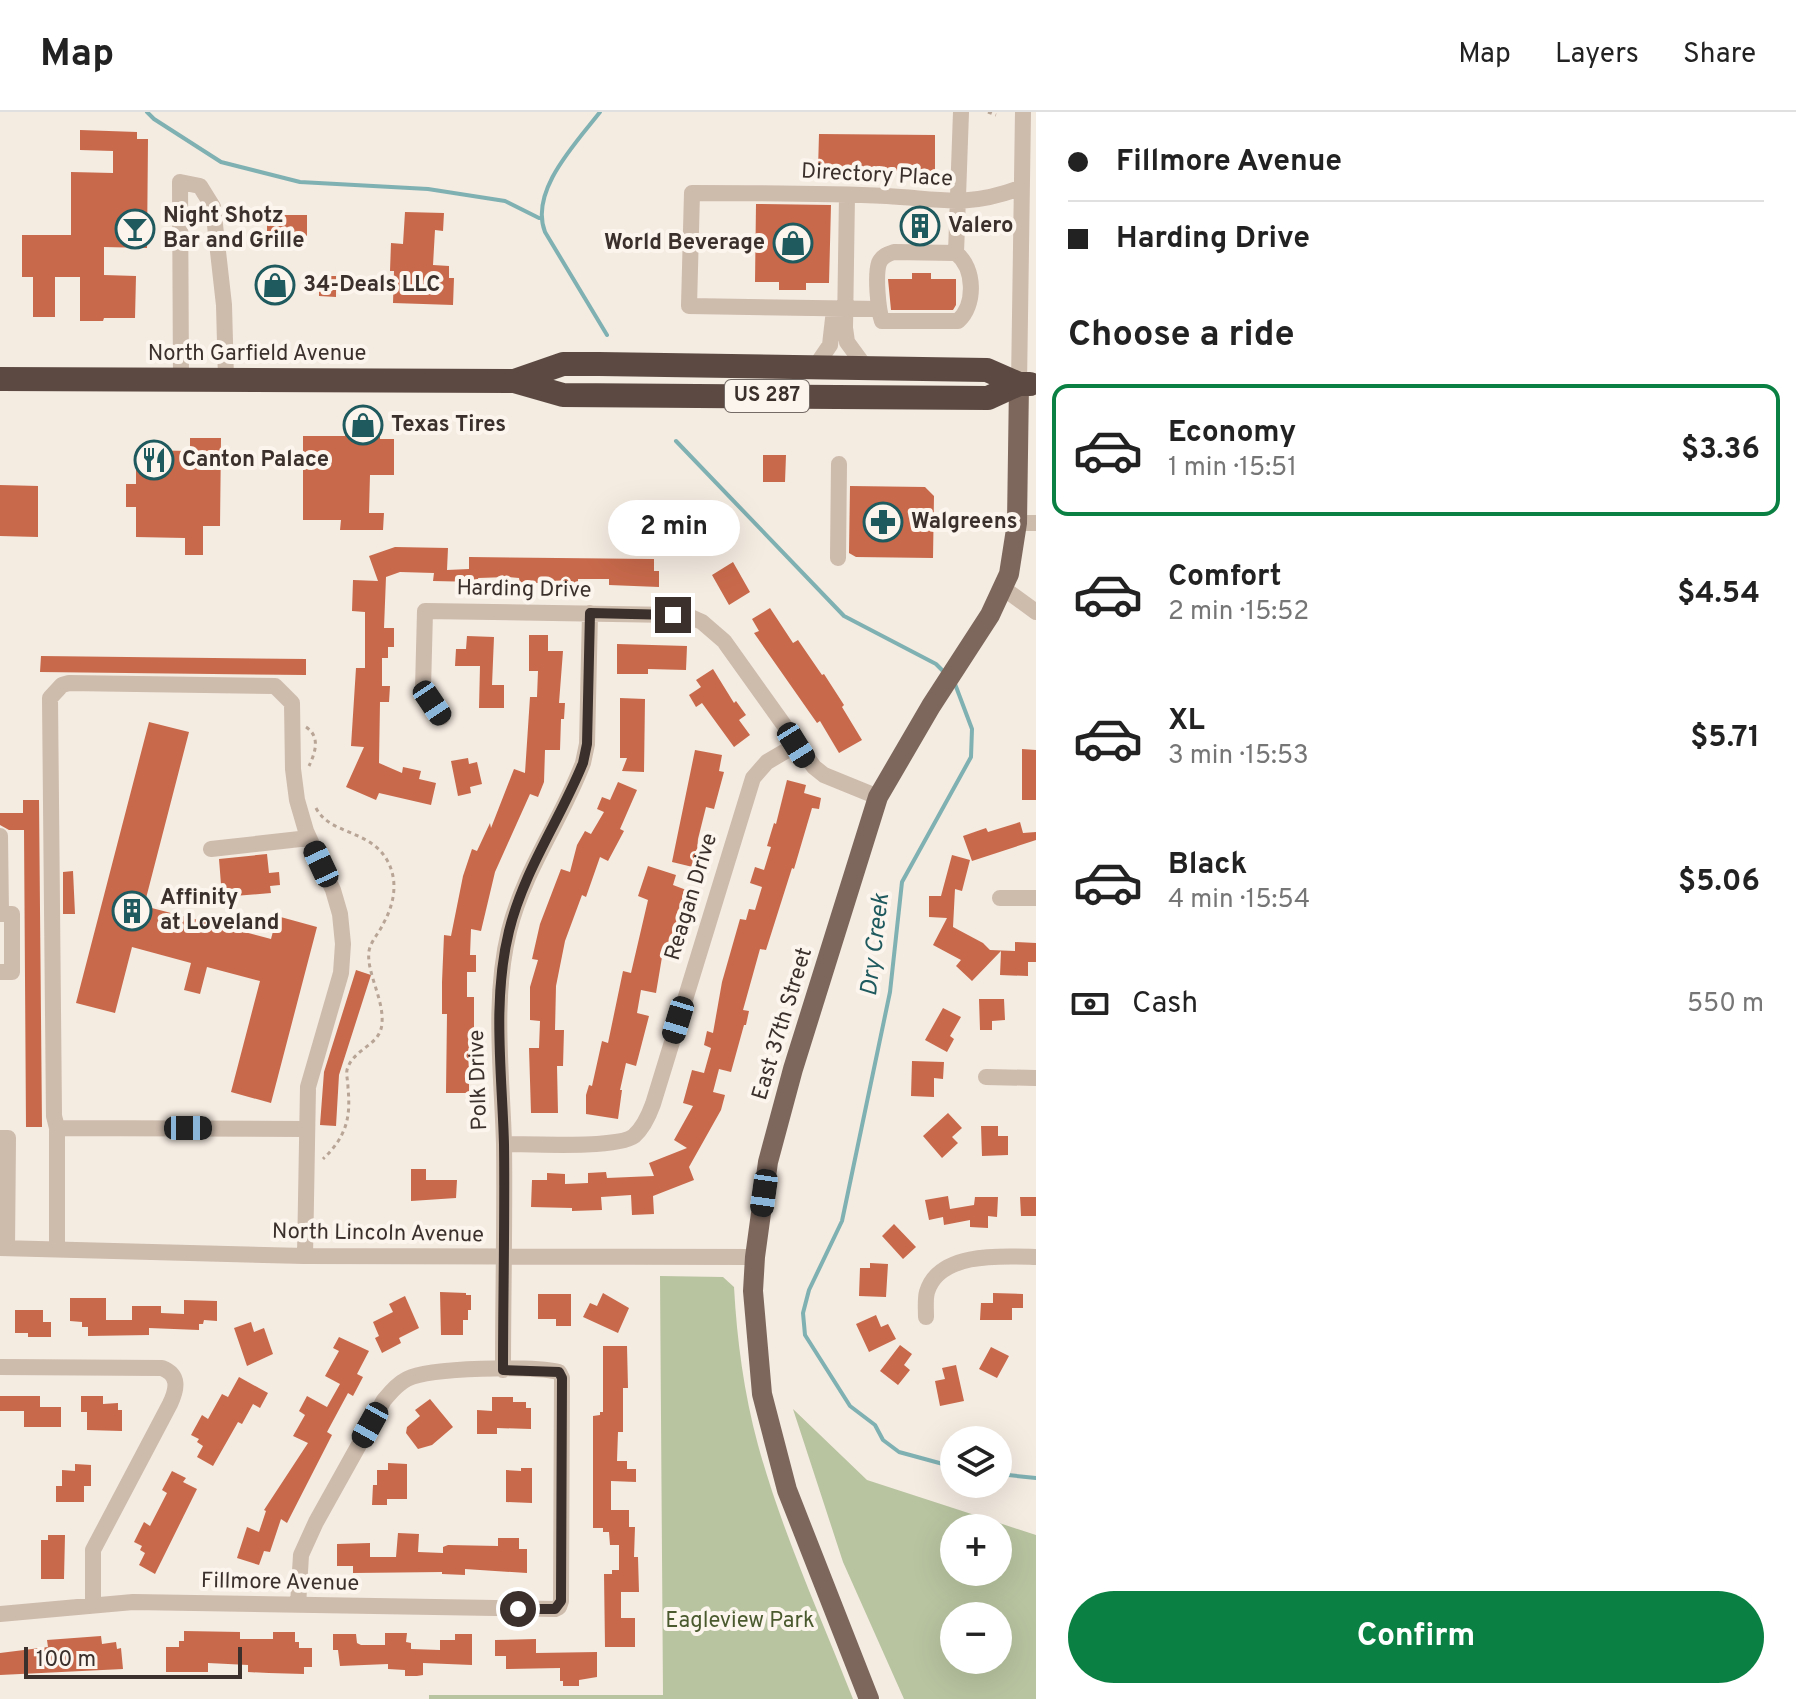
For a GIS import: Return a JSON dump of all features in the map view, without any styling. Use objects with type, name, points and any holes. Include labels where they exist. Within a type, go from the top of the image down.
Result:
[{"type":"highway","name":"North Garfield Avenue","points":[[514,381],[563,364],[987,370],[1028,384]]},
{"type":"highway","name":"North Garfield Avenue","points":[[0,379],[514,381],[563,395],[988,398],[1028,384]]},
{"type":"main road","name":"East 37th Street","points":[[869,1699],[787,1490],[765,1408],[756,1341],[753,1291],[755,1257],[768,1162],[793,1069],[878,797],[931,706],[990,615],[1027,523],[1028,384]]},
{"type":"street","points":[[956,253],[961,112]]},
{"type":"street","points":[[1023,112],[1020,188],[1028,384]]},
{"type":"street","points":[[181,380],[180,182],[200,186],[213,207],[224,305],[226,380]]},
{"type":"street","name":"Directory Place","points":[[840,310],[689,306],[692,193],[847,195],[959,202],[997,196],[1020,188]]},
{"type":"street","points":[[815,367],[830,345],[840,310],[847,195]]},
{"type":"street","points":[[894,252],[956,253],[964,259],[969,269],[969,304],[958,321],[882,321],[879,263],[885,255],[894,252]]},
{"type":"street","points":[[840,310],[879,309]]},
{"type":"street","points":[[840,310],[847,342],[866,368]]},
{"type":"street","points":[[838,558],[839,464]]},
{"type":"street","points":[[1003,588],[1036,612]]},
{"type":"street","name":"Harding Drive","points":[[442,717],[423,689],[425,611],[673,615],[693,618],[724,641],[806,759],[824,775],[878,797]]},
{"type":"street","name":"Polk Drive","points":[[503,1370],[504,1144],[499,1014],[503,962],[508,934],[525,880],[583,763],[587,744],[590,613]]},
{"type":"street","points":[[57,1249],[50,698],[55,690],[69,683],[275,686],[292,703],[297,800],[309,838],[333,890],[340,914],[343,944],[341,973],[308,1087],[305,1256]]},
{"type":"street","name":"Reagan Drive","points":[[504,1144],[608,1143],[630,1139],[640,1130],[653,1104],[753,778],[767,762],[796,745]]},
{"type":"street","points":[[0,836],[0,914],[12,914],[6,947],[12,972],[0,972]]},
{"type":"street","points":[[211,849],[309,838]]},
{"type":"street","points":[[1000,898],[1036,898]]},
{"type":"street","points":[[986,1077],[1036,1078]]},
{"type":"street","points":[[57,1128],[306,1129]]},
{"type":"street","points":[[0,1138],[8,1138],[4,1248]]},
{"type":"street","name":"North Lincoln Avenue","points":[[4,1248],[305,1256],[755,1257]]},
{"type":"street","points":[[926,1317],[928,1290],[945,1269],[972,1258],[1036,1257]]},
{"type":"street","points":[[0,1367],[162,1368],[175,1379],[176,1391],[170,1404],[93,1550],[93,1605]]},
{"type":"street","points":[[298,1605],[301,1555],[316,1522],[384,1400],[394,1388],[406,1379],[437,1370],[503,1370]]},
{"type":"street","name":"Fillmore Avenue","points":[[0,1614],[133,1602],[559,1607],[562,1378],[559,1372],[503,1370]]},
{"type":"path","points":[[988,112],[996,115]]},
{"type":"green space","name":"Eagleview Park","points":[[660,1276],[723,1277],[734,1287],[742,1367],[758,1445],[790,1541],[853,1699],[429,1699],[429,1695],[663,1695]]},
{"type":"green space","points":[[793,1409],[867,1480],[971,1514],[940,1514],[940,1586],[1012,1586],[1012,1527],[1036,1535],[1036,1699],[904,1699],[843,1562]]},
{"type":"building","points":[[80,130],[137,132],[137,139],[148,139],[147,248],[104,247],[104,275],[136,276],[135,318],[80,321],[80,277],[55,277],[55,317],[33,317],[33,277],[22,277],[22,235],[71,235],[71,172],[113,173],[113,151],[80,150]]},
{"type":"building","points":[[819,134],[935,135],[935,171],[818,170]]},
{"type":"building","name":"World Beverage","points":[[756,204],[831,205],[829,283],[806,283],[806,290],[779,290],[779,282],[755,282]]},
{"type":"building","points":[[405,212],[444,213],[443,231],[435,230],[433,265],[449,266],[449,278],[454,278],[453,305],[393,303],[391,243],[403,244]]},
{"type":"building","points":[[267,215],[307,215],[307,236],[267,236]]},
{"type":"building","name":"Valero","points":[[908,218],[932,219],[932,234],[908,234]]},
{"type":"building","name":"Valero","points":[[912,273],[931,273],[931,279],[956,279],[956,305],[953,310],[891,310],[888,279],[912,279]]},
{"type":"building","points":[[319,276],[336,276],[336,297],[319,296]]},
{"type":"building","points":[[346,419],[380,420],[380,439],[394,439],[394,475],[370,475],[369,513],[384,513],[383,530],[340,530],[341,520],[303,520],[303,436],[345,436]]},
{"type":"building","points":[[190,438],[221,438],[220,526],[203,526],[203,555],[185,555],[185,538],[136,537],[136,507],[126,507],[126,484],[136,484],[136,450],[190,451]]},
{"type":"building","points":[[763,455],[786,455],[785,482],[763,482]]},
{"type":"building","points":[[0,485],[38,486],[38,537],[0,536]]},
{"type":"building","name":"Walgreens","points":[[850,486],[925,487],[934,496],[933,558],[856,557],[849,553]]},
{"type":"building","points":[[395,547],[448,548],[447,570],[469,569],[469,557],[654,559],[654,571],[659,571],[659,587],[609,585],[609,579],[578,579],[578,583],[520,583],[519,578],[508,577],[478,578],[479,582],[433,581],[434,573],[400,572],[386,577],[384,628],[394,628],[394,647],[388,647],[388,658],[382,658],[382,686],[390,686],[389,702],[380,702],[379,763],[402,773],[403,767],[421,771],[419,779],[436,783],[431,805],[379,793],[376,800],[346,787],[364,747],[351,746],[356,668],[365,668],[365,612],[352,611],[353,580],[378,581],[369,556]]},
{"type":"building","points":[[733,562],[750,592],[729,605],[712,575]]},
{"type":"building","points":[[770,608],[793,643],[798,640],[824,674],[862,740],[839,753],[820,721],[817,723],[754,633],[759,631],[752,619]]},
{"type":"building","points":[[529,635],[548,635],[548,651],[563,651],[559,703],[565,703],[560,750],[545,750],[544,782],[538,797],[530,794],[495,872],[481,931],[471,929],[470,955],[476,955],[476,972],[467,972],[467,997],[474,997],[474,1079],[469,1079],[469,1093],[446,1093],[447,1014],[442,1014],[444,935],[451,936],[463,876],[472,849],[477,851],[490,823],[491,828],[514,769],[525,773],[530,697],[537,697],[538,671],[529,671]]},
{"type":"building","points":[[467,636],[494,637],[492,685],[504,685],[504,708],[479,708],[480,666],[455,666],[456,649],[466,649]]},
{"type":"building","points":[[617,644],[687,646],[686,670],[648,669],[648,674],[617,674]]},
{"type":"building","points":[[41,656],[306,659],[306,675],[40,672]]},
{"type":"building","points":[[713,669],[734,703],[736,701],[746,715],[739,720],[750,735],[734,747],[702,703],[696,707],[689,695],[701,687],[696,680]]},
{"type":"building","points":[[620,698],[645,699],[644,772],[622,771],[627,758],[620,758]]},
{"type":"building","name":"Affinity at Loveland","points":[[149,722],[189,732],[144,906],[271,939],[277,916],[317,927],[271,1103],[231,1092],[260,981],[207,967],[200,994],[184,990],[191,963],[132,947],[115,1013],[76,1003]]},
{"type":"building","points":[[1022,749],[1036,750],[1036,800],[1022,800]]},
{"type":"building","points":[[695,750],[722,755],[719,771],[724,772],[714,809],[706,807],[698,839],[697,851],[701,852],[697,868],[672,862]]},
{"type":"building","points":[[468,758],[469,764],[477,762],[482,784],[470,787],[471,793],[458,796],[451,761]]},
{"type":"building","points":[[787,780],[806,785],[804,793],[821,798],[819,809],[812,808],[766,950],[760,949],[743,1010],[749,1011],[746,1025],[731,1072],[719,1069],[713,1092],[725,1095],[721,1110],[689,1167],[694,1180],[653,1196],[654,1214],[632,1215],[631,1195],[601,1197],[602,1210],[531,1207],[532,1180],[547,1180],[547,1173],[565,1174],[565,1184],[588,1183],[588,1173],[606,1172],[607,1178],[654,1176],[649,1163],[687,1148],[674,1140],[693,1106],[683,1103],[692,1070],[704,1073],[711,1048],[704,1045],[707,1031],[713,1033],[722,982],[740,919],[746,920],[749,909],[755,910],[762,887],[750,883],[755,867],[764,870],[771,847],[767,846]]},
{"type":"building","points":[[618,782],[637,790],[620,829],[624,831],[608,861],[600,857],[586,897],[582,895],[565,941],[556,986],[555,1030],[564,1030],[563,1066],[557,1066],[558,1113],[531,1113],[529,1048],[539,1048],[540,1021],[530,1020],[530,987],[538,960],[532,959],[540,924],[561,869],[570,872],[577,845],[585,831],[591,834],[604,812],[597,809],[602,797],[610,800]]},
{"type":"building","points":[[23,800],[39,800],[42,1127],[26,1127],[24,830],[9,830],[0,825],[0,813],[23,813]]},
{"type":"building","points":[[1020,822],[1023,833],[1036,832],[1036,840],[972,861],[963,836]]},
{"type":"building","points":[[267,854],[269,873],[279,872],[280,885],[270,886],[271,893],[222,897],[219,859]]},
{"type":"building","points":[[952,855],[970,860],[962,891],[955,889],[953,927],[990,950],[1015,951],[1015,942],[1036,943],[1036,962],[1028,962],[1028,976],[1000,975],[1001,951],[972,981],[956,966],[961,960],[933,945],[947,918],[929,917],[929,896],[941,896]]},
{"type":"building","points":[[648,866],[676,875],[673,885],[689,891],[683,910],[680,910],[668,953],[663,951],[656,993],[641,990],[637,1013],[649,1016],[636,1066],[626,1063],[618,1119],[586,1114],[586,1095],[589,1085],[592,1086],[602,1041],[608,1043],[623,971],[631,973],[648,900],[638,896]]},
{"type":"building","points":[[73,871],[75,914],[63,914],[63,872]]},
{"type":"building","points":[[356,970],[371,975],[339,1075],[336,1126],[320,1125],[324,1072]]},
{"type":"building","points":[[979,999],[1004,999],[1005,1020],[992,1021],[992,1030],[980,1030]]},
{"type":"building","points":[[943,1008],[961,1017],[950,1036],[954,1039],[947,1052],[925,1040]]},
{"type":"building","points":[[912,1061],[944,1062],[943,1079],[934,1078],[934,1097],[911,1096]]},
{"type":"building","points":[[948,1113],[962,1128],[952,1137],[958,1143],[942,1158],[923,1136]]},
{"type":"building","points":[[981,1126],[998,1126],[998,1136],[1008,1136],[1008,1155],[982,1156]]},
{"type":"building","points":[[411,1169],[426,1169],[426,1180],[457,1180],[456,1198],[411,1201]]},
{"type":"building","points":[[948,1196],[950,1209],[974,1205],[975,1197],[998,1197],[997,1217],[988,1216],[988,1228],[970,1227],[970,1220],[944,1225],[943,1217],[929,1220],[925,1200]]},
{"type":"building","points":[[1020,1197],[1036,1197],[1036,1216],[1021,1216]]},
{"type":"building","points":[[894,1224],[916,1247],[903,1259],[882,1236]]},
{"type":"building","points":[[870,1263],[888,1264],[886,1297],[859,1296],[860,1268],[870,1268]]},
{"type":"building","points":[[440,1292],[471,1295],[468,1320],[463,1320],[463,1335],[441,1335]]},
{"type":"building","points":[[603,1293],[629,1308],[618,1333],[583,1317],[590,1303],[597,1306]]},
{"type":"building","points":[[993,1293],[1023,1294],[1023,1308],[1012,1308],[1012,1320],[980,1320],[981,1303],[993,1303]]},
{"type":"building","points":[[538,1294],[571,1294],[571,1326],[556,1326],[556,1319],[538,1319]]},
{"type":"building","points":[[405,1296],[419,1328],[399,1338],[401,1343],[382,1353],[375,1338],[379,1336],[373,1322],[393,1312],[389,1304]]},
{"type":"building","points":[[70,1298],[106,1298],[106,1320],[132,1320],[132,1306],[161,1306],[161,1313],[184,1314],[184,1300],[217,1301],[217,1321],[204,1320],[203,1324],[199,1324],[199,1330],[149,1328],[149,1335],[88,1336],[88,1327],[82,1327],[82,1322],[70,1321]]},
{"type":"building","points":[[15,1310],[43,1310],[43,1322],[51,1322],[51,1337],[28,1337],[28,1333],[15,1333]]},
{"type":"building","points":[[876,1315],[881,1327],[888,1324],[896,1339],[869,1352],[856,1324]]},
{"type":"building","points":[[251,1322],[254,1332],[264,1328],[273,1354],[247,1366],[234,1328]]},
{"type":"building","points":[[339,1337],[369,1351],[357,1374],[363,1377],[353,1396],[348,1393],[327,1432],[332,1435],[287,1523],[281,1519],[270,1552],[264,1551],[259,1565],[237,1558],[247,1527],[259,1532],[264,1510],[308,1443],[293,1436],[305,1415],[299,1411],[307,1396],[327,1407],[340,1384],[325,1376],[339,1351],[333,1348]]},
{"type":"building","points":[[900,1345],[912,1354],[904,1365],[910,1370],[898,1385],[880,1371]]},
{"type":"building","points":[[603,1346],[627,1346],[628,1388],[623,1388],[623,1432],[618,1432],[617,1461],[627,1461],[627,1469],[636,1469],[636,1482],[611,1481],[611,1510],[629,1510],[629,1527],[635,1527],[634,1557],[638,1557],[639,1592],[621,1592],[621,1618],[635,1618],[635,1647],[605,1647],[604,1574],[619,1570],[619,1545],[610,1545],[609,1532],[603,1532],[603,1528],[593,1528],[593,1416],[603,1412]]},
{"type":"building","points":[[991,1347],[1009,1356],[997,1378],[979,1369]]},
{"type":"building","points":[[956,1365],[964,1401],[940,1406],[935,1381],[945,1379],[942,1368]]},
{"type":"building","points":[[239,1377],[268,1393],[260,1408],[253,1404],[242,1424],[238,1422],[213,1466],[197,1457],[203,1446],[197,1442],[199,1439],[191,1435],[202,1415],[208,1419],[222,1394],[228,1397]]},
{"type":"building","points":[[0,1396],[40,1396],[40,1407],[61,1407],[61,1427],[24,1427],[24,1411],[0,1411]]},
{"type":"building","points":[[81,1396],[103,1396],[103,1404],[118,1403],[118,1410],[122,1410],[122,1431],[87,1430],[87,1412],[81,1412]]},
{"type":"building","points":[[492,1397],[513,1397],[513,1402],[526,1402],[526,1408],[531,1408],[531,1429],[497,1428],[497,1434],[477,1434],[477,1410],[492,1411]]},
{"type":"building","points":[[430,1399],[453,1427],[432,1445],[418,1449],[406,1433],[407,1427],[420,1416],[415,1410]]},
{"type":"building","points":[[388,1463],[407,1464],[407,1499],[387,1499],[387,1505],[372,1505],[377,1470],[388,1470]]},
{"type":"building","points":[[75,1464],[91,1465],[91,1486],[84,1486],[84,1502],[56,1502],[56,1486],[62,1486],[62,1470],[75,1471]]},
{"type":"building","points":[[521,1468],[532,1468],[532,1503],[506,1502],[506,1470],[521,1471]]},
{"type":"building","points":[[172,1471],[186,1478],[183,1482],[197,1489],[155,1574],[139,1565],[145,1553],[140,1550],[142,1546],[134,1542],[144,1522],[150,1526],[167,1493],[162,1490]]},
{"type":"building","points":[[398,1533],[419,1534],[418,1552],[443,1553],[443,1547],[448,1545],[498,1546],[498,1538],[519,1538],[519,1549],[527,1549],[527,1573],[465,1569],[465,1575],[442,1572],[353,1573],[353,1566],[337,1566],[337,1544],[370,1543],[370,1557],[396,1557]]},
{"type":"building","points":[[48,1535],[65,1535],[64,1579],[41,1579],[41,1540],[48,1540]]},
{"type":"building","points":[[184,1631],[240,1632],[240,1639],[273,1639],[273,1632],[295,1632],[295,1642],[299,1642],[299,1648],[312,1648],[312,1667],[304,1667],[304,1674],[269,1673],[248,1672],[248,1665],[208,1663],[208,1672],[166,1672],[166,1647],[179,1647],[179,1641],[184,1641]]},
{"type":"building","points":[[385,1633],[407,1633],[406,1642],[411,1643],[411,1649],[440,1650],[440,1640],[455,1640],[455,1634],[472,1634],[472,1665],[423,1663],[423,1675],[417,1676],[405,1676],[405,1670],[388,1669],[388,1664],[340,1666],[338,1650],[333,1650],[333,1634],[356,1634],[357,1643],[361,1645],[385,1645]]},
{"type":"building","points":[[101,1636],[102,1644],[116,1642],[117,1649],[121,1648],[123,1669],[0,1675],[0,1653],[48,1647],[47,1640]]},
{"type":"building","points":[[536,1639],[536,1653],[597,1652],[597,1677],[579,1680],[579,1686],[563,1686],[560,1668],[506,1669],[506,1656],[495,1656],[495,1640]]},
{"type":"waterway","points":[[147,112],[221,162],[300,182],[428,189],[505,201],[539,218]]},
{"type":"waterway","name":"Dry Creek","points":[[600,112],[568,153],[549,184],[543,200],[542,216],[545,232],[607,335]]},
{"type":"waterway","name":"Dry Creek","points":[[676,441],[844,616],[936,664],[944,672]]},
{"type":"waterway","name":"Dry Creek","points":[[940,1463],[899,1452],[883,1440],[875,1425],[850,1406],[805,1335],[803,1313],[809,1290],[842,1221],[890,992],[902,882],[971,757],[972,729],[955,684]]},
{"type":"waterway","name":"Dry Creek","points":[[1012,1475],[1036,1478]]},
{"type":"place","name":"Valero","points":[[920,226]]},
{"type":"place","name":"Night Shotz Bar and Grille","points":[[135,229]]},
{"type":"place","name":"World Beverage","points":[[793,243]]},
{"type":"place","name":"34-Deals LLC","points":[[275,285]]},
{"type":"place","name":"Texas Tires","points":[[363,425]]},
{"type":"place","name":"Canton Palace","points":[[154,460]]},
{"type":"place","name":"Walgreens","points":[[883,522]]},
{"type":"place","name":"Affinity at Loveland","points":[[132,911]]},
{"type":"route","points":[[518,1609],[555,1609],[561,1601],[562,1378],[559,1372],[550,1370],[503,1370],[504,1144],[499,1014],[503,962],[508,934],[525,880],[583,763],[587,744],[590,613],[673,615]]}]
